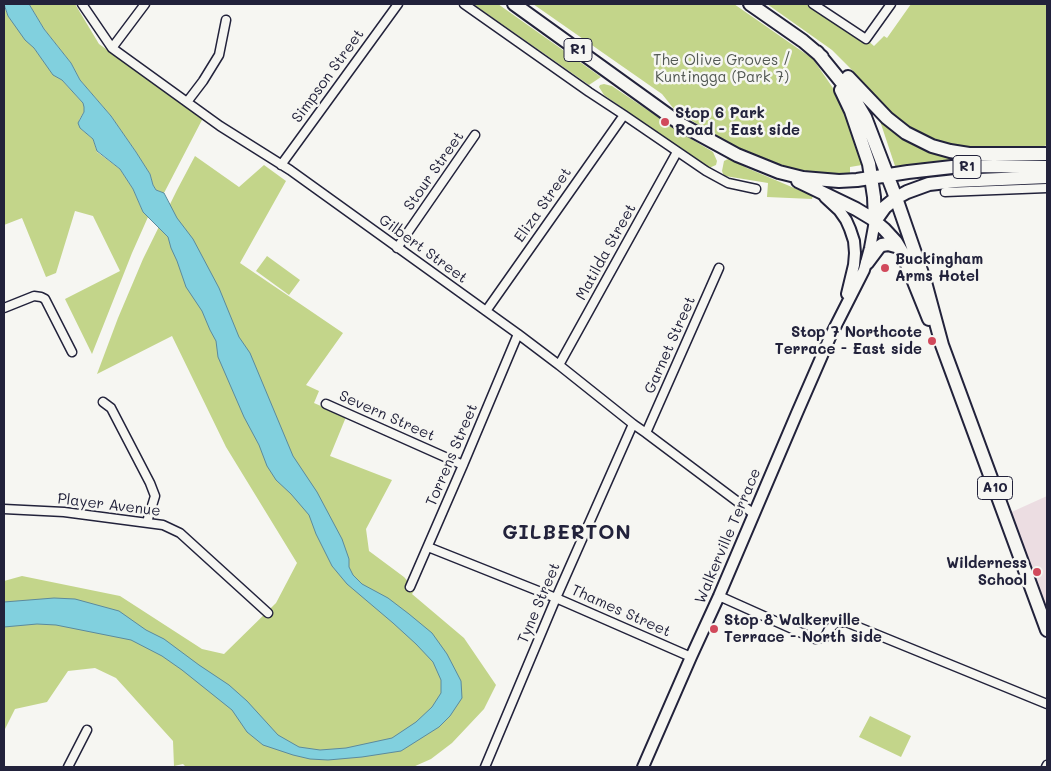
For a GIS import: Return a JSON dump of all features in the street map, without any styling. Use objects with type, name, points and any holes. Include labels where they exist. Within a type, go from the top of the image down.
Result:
[{"type":"highway","name":"R1","points":[[514,4],[682,125],[737,155],[779,172],[803,178],[829,181],[872,178],[952,167],[1047,167]]},
{"type":"highway","name":"R1","points":[[750,4],[803,41],[850,78],[887,118],[906,133],[928,144],[950,151],[969,154],[1047,154]]},
{"type":"highway","points":[[817,52],[844,84],[860,107],[896,198]]},
{"type":"highway","points":[[817,52],[836,80],[848,103],[865,148],[872,178],[875,221]]},
{"type":"highway","points":[[779,172],[856,208],[875,221]]},
{"type":"highway","points":[[875,221],[885,207],[896,198],[912,190],[938,182],[1047,177]]},
{"type":"highway","name":"A10","points":[[896,198],[925,282],[942,345],[1047,630]]},
{"type":"highway","name":"A10","points":[[875,221],[892,237],[899,247],[926,313],[942,345]]},
{"type":"highway","points":[[867,263],[882,245],[888,244],[899,247]]},
{"type":"street","name":"Gilbert Street","points":[[82,4],[112,48],[220,126],[290,170],[518,334],[633,424],[754,514]]},
{"type":"street","points":[[112,48],[145,4]]},
{"type":"street","name":"Simpson Street","points":[[281,165],[398,4]]},
{"type":"street","points":[[464,4],[706,171],[728,183],[756,189]]},
{"type":"street","points":[[813,4],[822,6],[866,39],[891,4]]},
{"type":"street","points":[[186,102],[203,81],[219,54],[226,20]]},
{"type":"street","name":"Eliza Street","points":[[486,311],[624,115]]},
{"type":"street","name":"Stour Street","points":[[398,248],[475,135]]},
{"type":"street","name":"Matilda Street","points":[[559,365],[677,152]]},
{"type":"street","points":[[945,192],[1047,188]]},
{"type":"street","name":"Walkerville Terrace","points":[[818,191],[831,201],[842,214],[850,229],[855,246],[852,275],[840,316]]},
{"type":"street","name":"Walkerville Terrace","points":[[643,767],[840,316],[867,263],[875,221]]},
{"type":"street","name":"Garnet Street","points":[[646,433],[719,268]]},
{"type":"street","points":[[4,308],[34,296],[45,299],[72,352]]},
{"type":"street","name":"Torrens Street","points":[[410,587],[518,334]]},
{"type":"street","points":[[103,402],[111,408],[155,496],[147,522]]},
{"type":"street","name":"Severn Street","points":[[326,404],[463,465]]},
{"type":"street","name":"Tyne Street","points":[[485,767],[556,598],[633,424]]},
{"type":"street","name":"Player Avenue","points":[[4,509],[64,512],[163,525],[180,533],[268,613]]},
{"type":"street","name":"Thames Street","points":[[428,547],[556,598],[691,657]]},
{"type":"street","points":[[719,596],[815,639],[824,637],[836,623],[846,622],[1047,704]]},
{"type":"street","points":[[68,767],[88,730]]},
{"type":"shaded area","name":"Wilderness School","points":[[1047,496],[1047,630],[1005,515]]},
{"type":"green space","points":[[29,4],[75,4],[99,44],[203,118],[164,193],[156,190],[150,174],[136,152],[111,116],[80,80],[71,63],[44,29]]},
{"type":"green space","points":[[473,4],[498,4],[601,77],[589,85]]},
{"type":"green space","name":"The Olive Groves / Kuntingga (Park 7)","points":[[533,4],[734,4],[813,59],[837,94],[846,113],[863,162],[862,165],[850,167],[850,173],[802,171],[740,152],[674,109],[662,94]]},
{"type":"green space","points":[[767,4],[813,4],[874,46],[884,36],[887,38],[911,4],[1047,4],[1047,145],[1038,148],[961,146],[937,141],[915,130],[895,117],[832,50]]},
{"type":"green space","points":[[4,5],[8,16],[53,74],[62,80],[83,103],[85,107],[79,120],[80,128],[93,139],[97,152],[120,169],[133,189],[143,212],[148,217],[92,354],[65,299],[120,271],[93,216],[75,211],[56,273],[46,277],[22,218],[4,225]]},
{"type":"green space","points":[[604,84],[612,86],[713,152],[717,161],[716,165],[709,168],[705,166],[604,95],[599,87]]},
{"type":"green space","points":[[879,118],[960,157],[960,160],[895,166]]},
{"type":"green space","points":[[195,156],[239,187],[264,165],[286,181],[240,263],[343,333],[306,385],[319,391],[314,403],[346,417],[330,456],[392,480],[366,529],[369,551],[404,577],[415,589],[412,594],[464,638],[496,685],[484,709],[452,743],[431,759],[413,767],[186,767],[183,764],[174,766],[173,741],[116,678],[95,668],[68,671],[47,702],[15,709],[4,731],[4,581],[22,576],[120,596],[202,649],[224,654],[276,603],[297,563],[226,447],[172,336],[97,374],[143,259]]},
{"type":"green space","points":[[728,159],[813,196],[812,199],[767,197],[768,183],[725,176],[722,171],[724,161]]},
{"type":"green space","points":[[267,256],[300,280],[289,295],[256,271]]},
{"type":"green space","points":[[870,716],[911,736],[901,757],[859,737]]},
{"type":"water","points":[[4,4],[29,4],[44,29],[71,63],[80,80],[111,116],[150,174],[156,190],[164,193],[177,218],[193,239],[219,288],[239,337],[250,353],[293,456],[317,492],[342,539],[353,575],[362,584],[388,598],[432,633],[447,654],[461,681],[462,698],[450,716],[439,727],[401,751],[328,760],[310,759],[293,755],[263,745],[247,732],[232,710],[182,670],[162,656],[131,640],[56,625],[37,624],[4,627],[4,602],[54,598],[75,599],[119,611],[146,630],[164,639],[229,685],[247,701],[278,735],[299,747],[320,750],[346,748],[392,738],[416,722],[432,707],[441,693],[441,680],[433,662],[393,623],[347,584],[332,566],[309,515],[276,480],[267,466],[218,357],[216,341],[202,311],[186,287],[168,237],[143,212],[133,189],[120,169],[97,151],[93,139],[80,128],[78,123],[84,112],[83,103],[62,80],[53,75],[34,48],[25,40],[8,16]]},
{"type":"place","name":"Stop 6 Park Road - East side","points":[[665,122]]},
{"type":"place","name":"Buckingham Arms Hotel","points":[[885,268]]},
{"type":"place","name":"Stop 7 Northcote Terrace - East side","points":[[932,341]]},
{"type":"place","name":"Wilderness School","points":[[1037,572]]},
{"type":"place","name":"Stop 8 Walkerville Terrace - North side","points":[[714,629]]},
{"type":"district","name":"GILBERTON","points":[[567,533]]}]
